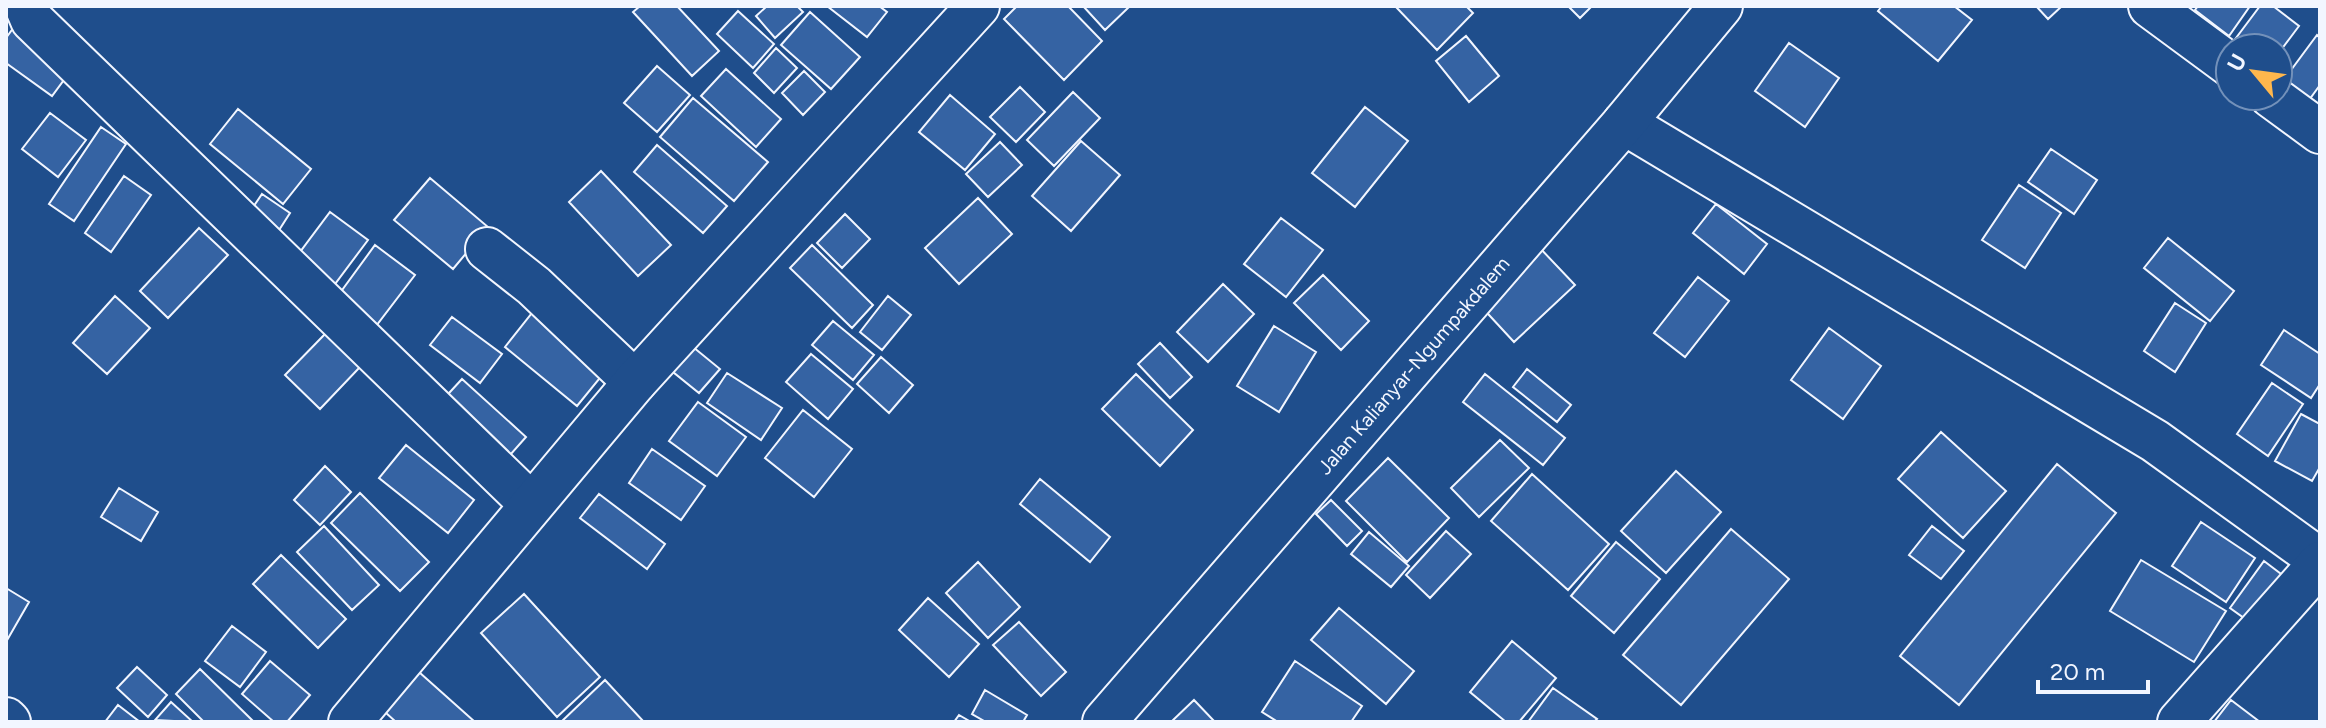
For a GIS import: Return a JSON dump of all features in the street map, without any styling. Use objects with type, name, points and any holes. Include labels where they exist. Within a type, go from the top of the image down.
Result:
[{"type":"street","points":[[26,6],[32,20],[531,504]]},
{"type":"street","points":[[350,722],[635,382],[978,6]]},
{"type":"street","name":"Jalan Kalianyar-Ngumpakdalem","points":[[1104,722],[1624,123],[1721,6]]},
{"type":"street","points":[[2150,6],[2214,53]]},
{"type":"street","points":[[2293,112],[2320,132]]},
{"type":"street","points":[[1624,123],[2155,441],[2320,562],[2179,722]]},
{"type":"street","points":[[487,249],[534,286],[635,382]]},
{"type":"building","points":[[640,6],[677,6],[719,51],[692,76],[633,12]]},
{"type":"building","points":[[767,6],[797,6],[803,12],[775,38],[756,16]]},
{"type":"building","points":[[827,6],[879,6],[887,12],[867,37]]},
{"type":"building","points":[[1017,6],[1068,6],[1102,41],[1064,80],[1004,19]]},
{"type":"building","points":[[1083,6],[1130,6],[1105,30]]},
{"type":"building","points":[[1395,6],[1466,6],[1473,13],[1437,50]]},
{"type":"building","points":[[1568,6],[1592,6],[1580,18]]},
{"type":"building","points":[[1882,6],[1954,6],[1972,20],[1938,61],[1878,11]]},
{"type":"building","points":[[2036,6],[2062,6],[2048,19]]},
{"type":"building","points":[[2198,6],[2250,6],[2232,32],[2224,32],[2195,10]]},
{"type":"building","points":[[2260,6],[2273,6],[2299,26],[2294,33],[2240,32]]},
{"type":"building","points":[[738,11],[774,44],[753,68],[717,34]]},
{"type":"building","points":[[810,12],[860,57],[831,89],[781,45]]},
{"type":"building","points":[[17,23],[75,65],[52,96],[6,63],[6,38]]},
{"type":"building","points":[[2317,35],[2320,38],[2320,85],[2309,100],[2294,89],[2294,66]]},
{"type":"building","points":[[1466,36],[1499,76],[1469,102],[1436,61]]},
{"type":"building","points":[[1789,43],[1839,78],[1805,127],[1755,91]]},
{"type":"building","points":[[776,48],[797,68],[774,93],[754,73]]},
{"type":"building","points":[[657,66],[690,95],[657,132],[624,103]]},
{"type":"building","points":[[726,69],[781,119],[756,147],[701,96]]},
{"type":"building","points":[[804,71],[825,92],[803,115],[782,93]]},
{"type":"building","points":[[1020,87],[1045,112],[1016,142],[990,117]]},
{"type":"building","points":[[1073,92],[1100,118],[1054,166],[1027,140]]},
{"type":"building","points":[[950,95],[995,134],[965,170],[919,132]]},
{"type":"building","points":[[693,98],[768,162],[734,201],[660,137]]},
{"type":"building","points":[[1365,107],[1408,141],[1355,207],[1312,173]]},
{"type":"building","points":[[238,109],[311,169],[283,204],[210,144]]},
{"type":"building","points":[[50,113],[86,140],[58,177],[22,149]]},
{"type":"building","points":[[101,127],[126,144],[74,221],[49,204]]},
{"type":"building","points":[[1081,141],[1120,175],[1071,231],[1032,196]]},
{"type":"building","points":[[1000,142],[1022,165],[988,197],[966,174]]},
{"type":"building","points":[[657,145],[727,206],[703,233],[634,172]]},
{"type":"building","points":[[2051,149],[2097,180],[2074,214],[2028,182]]},
{"type":"building","points":[[601,171],[671,245],[638,276],[569,202]]},
{"type":"building","points":[[124,176],[151,195],[111,252],[85,233]]},
{"type":"building","points":[[430,178],[488,227],[453,269],[394,220]]},
{"type":"building","points":[[2019,185],[2061,213],[2025,268],[1982,240]]},
{"type":"building","points":[[262,194],[290,213],[272,241],[243,222]]},
{"type":"building","points":[[978,198],[1012,234],[959,284],[925,248]]},
{"type":"building","points":[[1716,204],[1767,244],[1744,274],[1693,233]]},
{"type":"building","points":[[330,212],[368,240],[335,284],[297,256]]},
{"type":"building","points":[[845,214],[870,239],[842,268],[817,243]]},
{"type":"building","points":[[1281,218],[1323,250],[1286,297],[1244,264]]},
{"type":"building","points":[[199,228],[228,255],[168,318],[140,291]]},
{"type":"building","points":[[2168,238],[2234,291],[2210,321],[2144,268]]},
{"type":"building","points":[[375,245],[415,275],[376,326],[337,297]]},
{"type":"building","points":[[812,245],[873,305],[852,328],[790,268]]},
{"type":"building","points":[[1538,246],[1575,285],[1514,342],[1477,302]]},
{"type":"building","points":[[1323,275],[1369,321],[1341,350],[1294,303]]},
{"type":"building","points":[[1698,277],[1729,301],[1685,357],[1654,333]]},
{"type":"building","points":[[1223,284],[1254,314],[1208,362],[1177,332]]},
{"type":"building","points":[[115,296],[150,328],[107,374],[73,343]]},
{"type":"building","points":[[888,296],[911,315],[882,350],[860,332]]},
{"type":"building","points":[[2175,303],[2206,323],[2175,372],[2144,351]]},
{"type":"building","points":[[532,313],[604,373],[577,406],[505,347]]},
{"type":"building","points":[[452,317],[502,354],[480,383],[430,345]]},
{"type":"building","points":[[833,321],[874,355],[853,380],[812,345]]},
{"type":"building","points":[[1274,326],[1316,352],[1279,412],[1237,386]]},
{"type":"building","points":[[1829,328],[1881,366],[1843,419],[1791,380]]},
{"type":"building","points":[[2284,330],[2320,354],[2320,384],[2311,398],[2261,365]]},
{"type":"building","points":[[326,333],[360,367],[320,409],[285,375]]},
{"type":"building","points":[[1160,343],[1192,377],[1170,398],[1138,364]]},
{"type":"building","points":[[693,347],[720,369],[699,393],[673,372]]},
{"type":"building","points":[[811,354],[853,389],[828,419],[786,382]]},
{"type":"building","points":[[881,357],[913,385],[889,413],[857,384]]},
{"type":"building","points":[[1527,369],[1571,405],[1557,422],[1513,387]]},
{"type":"building","points":[[727,373],[782,408],[761,440],[707,403]]},
{"type":"building","points":[[1136,374],[1193,430],[1160,466],[1102,409]]},
{"type":"building","points":[[1485,374],[1565,438],[1543,465],[1463,402]]},
{"type":"building","points":[[462,379],[526,437],[502,464],[438,405]]},
{"type":"building","points":[[2272,383],[2303,404],[2268,456],[2237,434]]},
{"type":"building","points":[[698,402],[746,437],[717,476],[669,441]]},
{"type":"building","points":[[803,410],[852,449],[814,497],[765,458]]},
{"type":"building","points":[[2301,414],[2320,424],[2320,467],[2312,481],[2275,461]]},
{"type":"building","points":[[1941,432],[2006,491],[1963,538],[1898,479]]},
{"type":"building","points":[[1500,440],[1529,468],[1479,517],[1451,488]]},
{"type":"building","points":[[406,445],[474,500],[448,533],[379,478]]},
{"type":"building","points":[[652,449],[705,486],[681,520],[629,483]]},
{"type":"building","points":[[1388,458],[1449,518],[1407,562],[1346,501]]},
{"type":"building","points":[[2057,464],[2116,513],[1959,705],[1900,656]]},
{"type":"building","points":[[325,466],[351,492],[320,525],[294,500]]},
{"type":"building","points":[[1676,471],[1721,512],[1666,573],[1621,531]]},
{"type":"building","points":[[1532,474],[1609,544],[1568,590],[1491,521]]},
{"type":"building","points":[[1040,479],[1110,537],[1090,562],[1020,504]]},
{"type":"building","points":[[119,488],[158,512],[141,541],[101,517]]},
{"type":"building","points":[[360,493],[429,562],[400,591],[331,523]]},
{"type":"building","points":[[599,494],[665,544],[647,569],[580,518]]},
{"type":"building","points":[[1331,500],[1362,531],[1347,546],[1316,514]]},
{"type":"building","points":[[2201,522],[2255,558],[2226,602],[2172,566]]},
{"type":"building","points":[[324,526],[379,585],[352,610],[297,552]]},
{"type":"building","points":[[1932,526],[1964,551],[1941,579],[1909,555]]},
{"type":"building","points":[[1731,529],[1789,579],[1681,705],[1623,655]]},
{"type":"building","points":[[1446,531],[1471,554],[1430,598],[1406,575]]},
{"type":"building","points":[[1369,532],[1409,566],[1391,587],[1351,554]]},
{"type":"building","points":[[1616,542],[1660,579],[1614,633],[1571,596]]},
{"type":"building","points":[[281,555],[346,619],[318,648],[253,584]]},
{"type":"building","points":[[2141,560],[2226,611],[2194,662],[2110,611]]},
{"type":"building","points":[[2264,561],[2285,577],[2251,623],[2230,608]]},
{"type":"building","points":[[978,562],[1020,607],[988,638],[946,593]]},
{"type":"building","points":[[6,588],[29,602],[6,642]]},
{"type":"building","points":[[524,594],[600,677],[557,717],[481,633]]},
{"type":"building","points":[[928,598],[979,644],[949,677],[899,630]]},
{"type":"building","points":[[1339,608],[1414,671],[1386,704],[1311,640]]},
{"type":"building","points":[[1019,622],[1066,672],[1041,696],[993,645]]},
{"type":"building","points":[[232,626],[266,652],[240,687],[205,661]]},
{"type":"building","points":[[1512,641],[1556,678],[1519,722],[1506,722],[1470,692]]},
{"type":"building","points":[[270,661],[310,695],[287,722],[274,722],[242,694]]},
{"type":"building","points":[[1295,661],[1362,706],[1351,722],[1278,722],[1262,712]]},
{"type":"building","points":[[410,664],[475,722],[396,722],[375,703]]},
{"type":"building","points":[[137,667],[167,695],[148,717],[117,688]]},
{"type":"building","points":[[200,669],[254,722],[204,722],[176,694]]},
{"type":"building","points":[[605,680],[644,722],[561,722]]},
{"type":"building","points":[[1553,688],[1597,719],[1594,722],[1528,722]]},
{"type":"building","points":[[985,690],[1027,715],[1023,722],[986,722],[972,714]]},
{"type":"building","points":[[1194,700],[1215,722],[1171,722]]},
{"type":"building","points":[[2231,700],[2260,722],[2214,722]]},
{"type":"building","points":[[171,702],[193,722],[155,720]]},
{"type":"building","points":[[118,705],[140,722],[105,722]]},
{"type":"building","points":[[959,715],[971,722],[954,722]]}]
